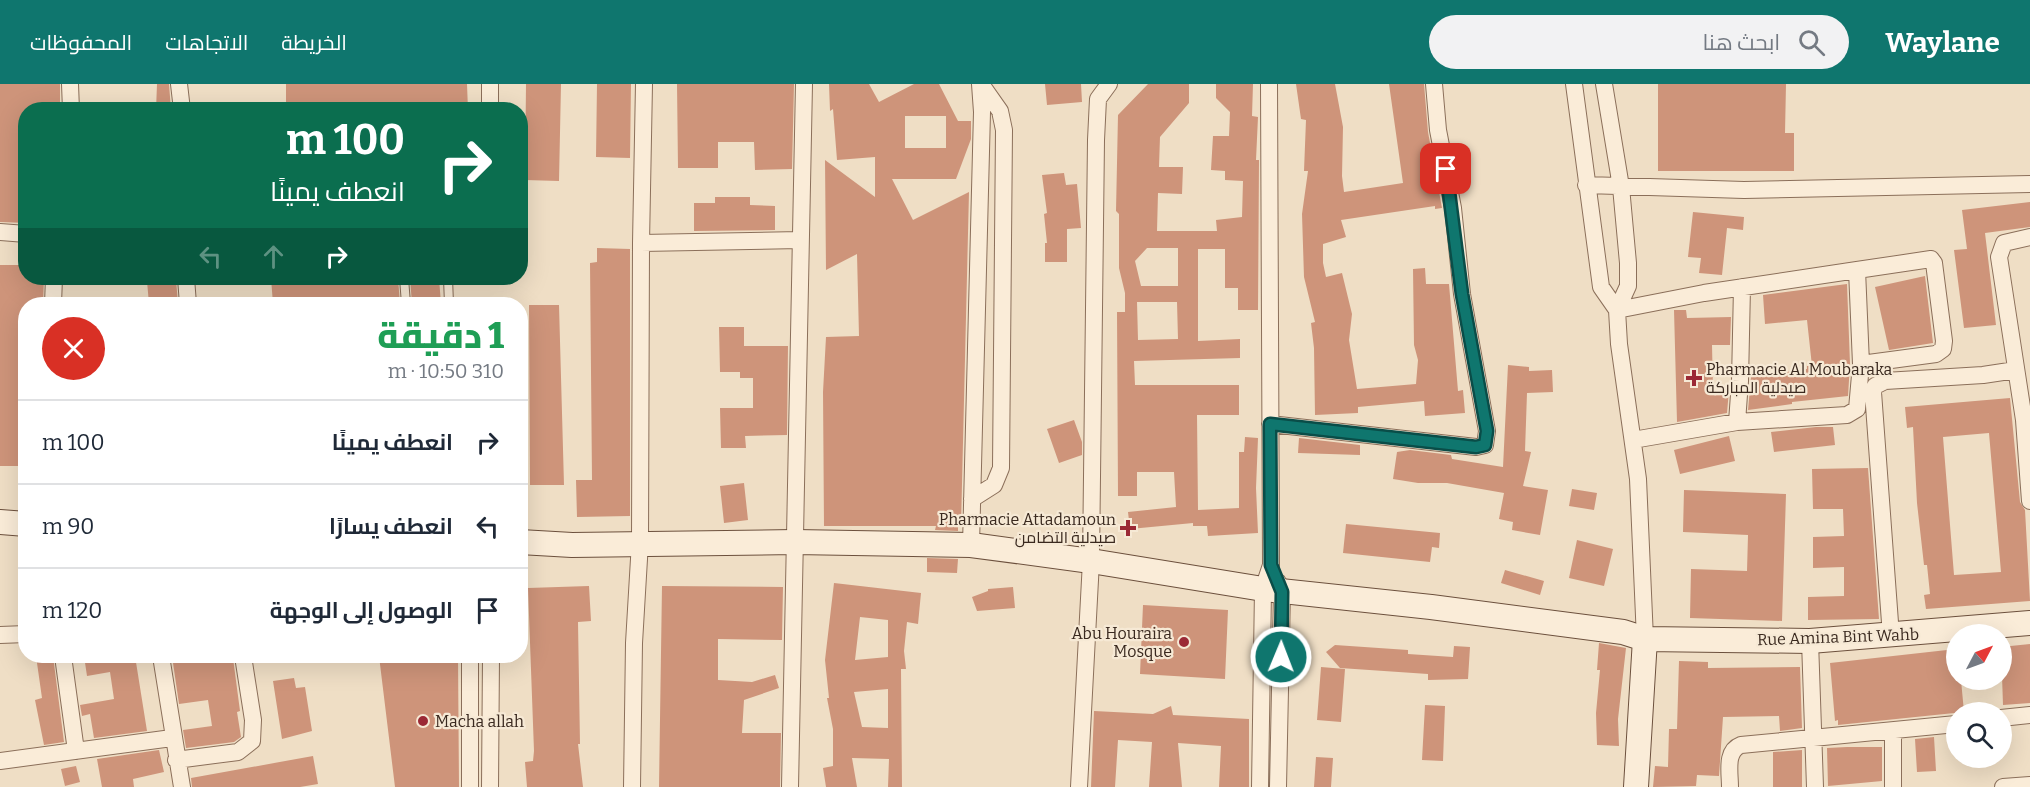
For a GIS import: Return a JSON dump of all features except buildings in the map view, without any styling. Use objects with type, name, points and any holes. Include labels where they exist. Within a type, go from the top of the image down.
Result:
[{"type":"street","points":[[70,84],[71,102]]},
{"type":"street","points":[[179,84],[181,102]]},
{"type":"street","points":[[490,84],[490,102]]},
{"type":"street","points":[[632,787],[634,643],[640,542],[644,84]]},
{"type":"street","points":[[790,787],[804,84]]},
{"type":"street","points":[[972,499],[994,485],[1001,468],[1004,130],[1000,111],[981,84]]},
{"type":"street","points":[[971,545],[981,84]]},
{"type":"street","points":[[1079,787],[1091,561],[1096,140],[1098,99],[1109,84]]},
{"type":"street","points":[[1269,84],[1271,565],[1278,787]]},
{"type":"street","points":[[1270,424],[1476,447],[1485,445],[1487,431],[1462,294],[1453,208],[1438,130],[1434,84]]},
{"type":"street","points":[[1574,84],[1601,287],[1617,310]]},
{"type":"street","points":[[1604,84],[1621,187],[1628,286],[1617,310],[1619,344],[1638,479],[1645,639],[1636,787]]},
{"type":"street","points":[[1586,185],[1744,190],[2030,184]]},
{"type":"street","points":[[0,232],[18,233]]},
{"type":"street","points":[[2030,237],[2009,240],[2000,251],[2024,420],[2030,501]]},
{"type":"street","points":[[641,243],[800,240]]},
{"type":"street","points":[[1617,310],[1742,287],[1931,259],[1934,263],[1944,341],[1940,353],[1861,363]]},
{"type":"street","points":[[1633,440],[1737,422],[1850,413],[1859,405],[1861,363],[1857,270]]},
{"type":"street","points":[[1737,422],[1742,287]]},
{"type":"street","points":[[1891,636],[1874,389],[1877,383],[1885,381],[2016,370]]},
{"type":"street","points":[[0,522],[18,523]]},
{"type":"street","name":"Rue Amina Bint Wahb","points":[[528,542],[572,545],[640,542],[971,545],[1091,561],[1272,590],[1431,607],[1623,632],[1645,639],[1810,641],[2030,624]]},
{"type":"street","points":[[1260,787],[1272,590]]},
{"type":"street","points":[[0,635],[18,634]]},
{"type":"street","points":[[1810,641],[1815,787]]},
{"type":"street","points":[[64,663],[76,751]]},
{"type":"street","points":[[162,663],[172,738],[182,787]]},
{"type":"street","points":[[176,760],[237,752],[252,741],[253,720],[244,663]]},
{"type":"street","points":[[470,663],[470,787]]},
{"type":"street","points":[[490,787],[491,663]]},
{"type":"street","points":[[2012,717],[2030,715]]},
{"type":"street","points":[[1730,787],[1730,756],[1735,747],[1946,725]]},
{"type":"street","points":[[1893,731],[1893,787]]},
{"type":"street","points":[[0,761],[172,738]]},
{"type":"street","points":[[2007,787],[2030,785]]},
{"type":"place","name":"Pharmacie Al Moubaraka صيدلية المباركة","points":[[1694,378]]},
{"type":"place","name":"Pharmacie Attadamoun صيدلية التضامن","points":[[1128,528]]},
{"type":"place","name":"Abu Houraira Mosque","points":[[1184,642]]},
{"type":"place","name":"Macha allah","points":[[423,721]]},
{"type":"route","points":[[1281,657],[1282,592],[1271,565],[1270,424],[1476,447],[1485,445],[1487,440],[1462,294],[1453,208],[1446,169]]}]
